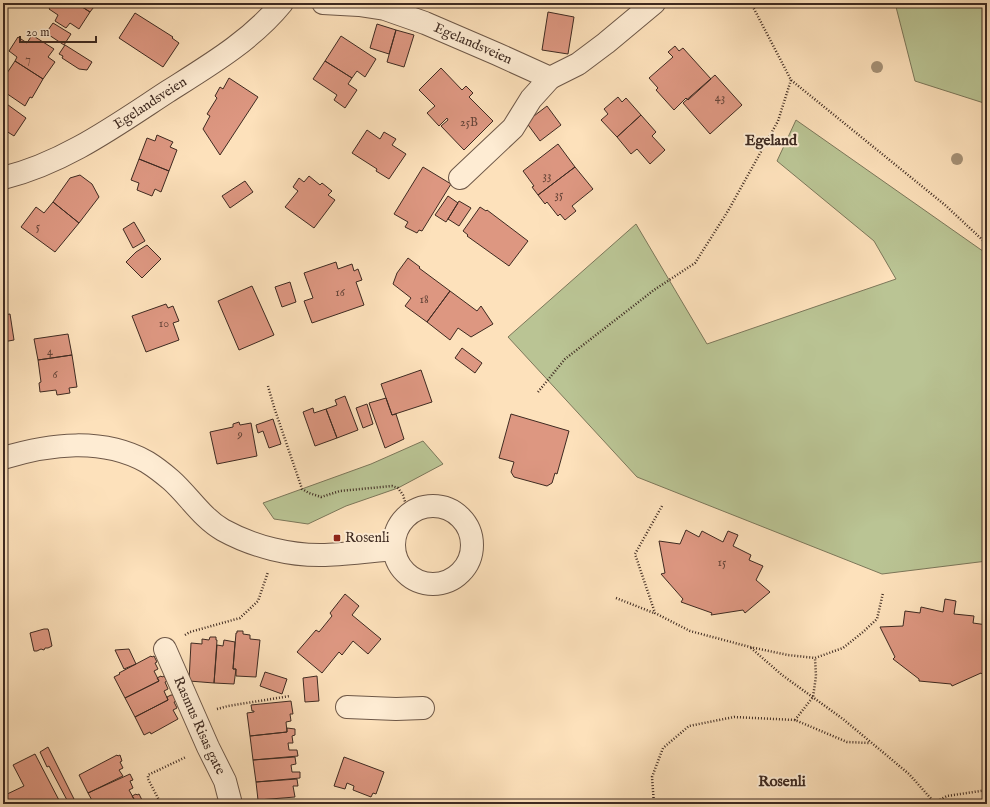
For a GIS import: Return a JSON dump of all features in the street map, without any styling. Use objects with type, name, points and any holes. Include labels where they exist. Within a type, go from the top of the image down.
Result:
[{"type":"street","name":"Egelandsveien","points":[[3,178],[27,171],[64,156],[129,118],[256,31],[271,17],[282,3]]},
{"type":"street","name":"Egelandsveien","points":[[323,3],[359,5],[386,9],[425,24],[550,78]]},
{"type":"street","points":[[460,178],[513,128],[532,99],[550,78],[578,64],[654,3]]},
{"type":"street","points":[[3,458],[42,448],[67,445],[87,445],[115,449],[147,462],[172,481],[206,517],[222,530],[244,540],[274,550],[307,554],[325,555],[394,549]]},
{"type":"street","points":[[429,507],[440,507],[455,513],[467,525],[472,540],[470,558],[465,568],[457,576],[442,584],[426,584],[410,577],[399,565],[394,549],[395,536],[401,524],[409,515],[429,507]]},
{"type":"street","name":"Rasmus Risas gate","points":[[164,649],[225,781],[231,804]]},
{"type":"street","points":[[348,707],[396,709],[423,708]]},
{"type":"path","points":[[752,3],[791,80],[945,205],[987,244]]},
{"type":"path","points":[[538,392],[565,359],[654,290],[695,263],[728,211],[778,121],[791,80]]},
{"type":"path","points":[[268,386],[302,488],[309,493],[321,497],[340,492],[392,486],[398,488],[409,515]]},
{"type":"path","points":[[654,613],[635,554],[662,506]]},
{"type":"path","points":[[164,649],[174,640],[190,632],[240,618],[258,601],[268,571]]},
{"type":"path","points":[[616,598],[654,613],[690,631],[750,647],[788,655],[815,658],[843,648],[877,619],[883,594]]},
{"type":"path","points":[[750,647],[782,675],[843,719],[909,774],[933,803],[947,796],[987,790]]},
{"type":"path","points":[[795,720],[813,697],[816,676],[815,658]]},
{"type":"path","points":[[194,713],[206,713],[228,706],[290,696]]},
{"type":"path","points":[[654,804],[652,777],[663,748],[689,726],[734,717],[795,720],[847,742],[870,743]]},
{"type":"path","points":[[161,804],[148,779],[148,775],[208,747]]},
{"type":"green space","points":[[895,3],[987,3],[987,104],[915,81]]},
{"type":"green space","points":[[796,120],[987,254],[987,561],[882,574],[637,477],[508,337],[636,224],[707,344],[896,279],[874,241],[777,161]]},
{"type":"green space","points":[[423,441],[443,464],[398,488],[346,506],[308,524],[274,519],[263,503],[371,464]]},
{"type":"building","points":[[53,3],[76,3],[90,12],[79,29],[70,23],[66,28],[55,21],[58,15],[49,9]]},
{"type":"building","points":[[76,3],[97,3],[90,12]]},
{"type":"building","points":[[548,12],[574,17],[568,54],[542,50]]},
{"type":"building","points":[[135,13],[173,37],[172,38],[179,43],[163,67],[119,38]]},
{"type":"building","points":[[53,23],[71,34],[64,45],[46,33]]},
{"type":"building","points":[[377,24],[396,30],[389,54],[370,48]]},
{"type":"building","points":[[396,30],[414,35],[404,67],[387,62]]},
{"type":"building","points":[[32,35],[54,49],[48,57],[55,62],[43,79],[15,61],[17,57],[9,51],[18,37],[27,43]]},
{"type":"building","points":[[341,36],[376,59],[365,77],[357,71],[352,78],[325,61]]},
{"type":"building","points":[[65,45],[92,62],[87,70],[79,69],[62,58],[63,56],[59,54]]},
{"type":"building","points":[[675,46],[679,51],[683,48],[711,79],[688,100],[686,98],[674,110],[656,90],[658,88],[649,78],[673,57],[668,52]]},
{"type":"building","points":[[15,61],[43,79],[32,98],[30,97],[25,106],[3,91],[3,79]]},
{"type":"building","points":[[325,61],[352,78],[348,84],[357,90],[345,108],[334,100],[337,95],[313,79]]},
{"type":"building","points":[[441,68],[462,90],[466,86],[473,93],[469,97],[493,121],[464,150],[441,126],[448,120],[447,118],[439,126],[427,113],[435,106],[419,90]]},
{"type":"building","points":[[715,75],[742,105],[710,134],[683,103]]},
{"type":"building","points":[[229,78],[258,97],[220,155],[203,129],[210,116],[207,114],[217,98],[215,96],[220,87],[223,89]]},
{"type":"building","points":[[618,97],[622,102],[626,98],[641,115],[617,137],[601,120],[608,114],[604,109]]},
{"type":"building","points":[[4,102],[26,118],[14,136],[3,129]]},
{"type":"building","points":[[547,106],[561,125],[540,141],[526,122]]},
{"type":"building","points":[[641,115],[656,132],[652,136],[665,150],[650,164],[637,149],[631,154],[617,137]]},
{"type":"building","points":[[367,130],[380,139],[384,132],[396,139],[392,145],[406,154],[389,179],[376,171],[377,169],[352,153]]},
{"type":"building","points":[[157,135],[173,142],[170,147],[177,150],[169,171],[139,159],[147,138],[155,141]]},
{"type":"building","points":[[558,144],[575,167],[538,195],[532,187],[534,186],[523,171]]},
{"type":"building","points":[[139,159],[169,171],[161,192],[155,189],[152,196],[137,190],[139,183],[131,180]]},
{"type":"building","points":[[423,167],[451,184],[422,231],[419,230],[417,233],[405,227],[408,222],[394,214]]},
{"type":"building","points":[[575,167],[593,189],[572,206],[576,211],[565,220],[560,214],[558,216],[547,202],[545,204],[538,195]]},
{"type":"building","points":[[80,175],[92,184],[99,197],[79,223],[53,202],[70,178]]},
{"type":"building","points":[[309,176],[320,185],[322,183],[332,191],[328,195],[335,200],[314,228],[285,207],[298,191],[293,187],[299,178],[304,182]]},
{"type":"building","points":[[245,181],[253,192],[230,208],[222,196]]},
{"type":"building","points":[[448,196],[458,203],[446,222],[435,215]]},
{"type":"building","points":[[459,201],[471,208],[459,226],[448,219]]},
{"type":"building","points":[[53,202],[79,223],[55,252],[21,227],[36,207],[44,213]]},
{"type":"building","points":[[480,207],[486,211],[487,210],[528,241],[509,266],[467,236],[468,235],[463,231]]},
{"type":"building","points":[[134,222],[145,241],[133,248],[123,229]]},
{"type":"building","points":[[147,245],[161,259],[142,278],[126,262],[136,252]]},
{"type":"building","points":[[408,258],[450,291],[427,322],[405,306],[411,298],[393,284],[397,273]]},
{"type":"building","points":[[336,262],[338,269],[352,264],[354,271],[358,269],[362,280],[356,282],[364,305],[312,323],[304,301],[313,298],[304,273]]},
{"type":"building","points":[[290,282],[296,302],[282,307],[275,287]]},
{"type":"building","points":[[252,286],[274,335],[239,350],[218,301]]},
{"type":"building","points":[[450,291],[477,311],[481,306],[493,324],[471,337],[458,328],[450,340],[427,322]]},
{"type":"building","points":[[166,304],[168,308],[173,306],[179,321],[173,323],[179,340],[146,352],[132,316]]},
{"type":"building","points":[[10,314],[14,340],[3,342],[3,315]]},
{"type":"building","points":[[68,334],[72,355],[38,360],[34,339]]},
{"type":"building","points":[[462,348],[482,363],[475,373],[455,358]]},
{"type":"building","points":[[72,355],[77,387],[69,388],[70,393],[57,395],[56,390],[40,392],[39,383],[41,382],[38,360]]},
{"type":"building","points":[[3,358],[5,358],[7,369],[3,370]]},
{"type":"building","points":[[421,370],[432,402],[392,415],[381,384]]},
{"type":"building","points":[[345,396],[358,430],[337,438],[326,409],[337,405],[335,400]]},
{"type":"building","points":[[386,398],[392,415],[396,414],[404,439],[385,448],[369,403]]},
{"type":"building","points":[[367,404],[373,424],[363,428],[356,408]]},
{"type":"building","points":[[313,408],[314,413],[326,409],[337,438],[315,446],[303,412]]},
{"type":"building","points":[[511,414],[569,431],[557,474],[555,473],[552,483],[547,486],[514,477],[511,472],[514,462],[499,458]]},
{"type":"building","points":[[273,419],[281,444],[269,448],[263,431],[258,433],[256,425]]},
{"type":"building","points":[[239,422],[240,425],[251,423],[257,456],[217,464],[210,432],[233,427],[233,424]]},
{"type":"building","points":[[686,530],[699,537],[702,531],[723,542],[728,531],[738,535],[733,546],[751,555],[749,560],[763,566],[756,580],[770,592],[745,613],[743,610],[711,615],[712,613],[681,602],[683,599],[661,574],[665,573],[659,541],[680,544]]},
{"type":"building","points":[[345,594],[359,606],[352,615],[381,639],[368,654],[353,641],[342,655],[339,652],[322,673],[297,652],[316,630],[319,632],[332,616],[330,613]]},
{"type":"building","points":[[945,599],[956,601],[954,614],[974,616],[973,623],[987,625],[985,640],[987,641],[987,669],[983,675],[981,673],[952,686],[951,684],[919,681],[919,679],[893,659],[895,657],[880,627],[903,626],[905,611],[920,613],[921,607],[943,612]]},
{"type":"building","points":[[48,629],[52,646],[45,648],[44,650],[41,649],[34,651],[30,633]]},
{"type":"building","points":[[237,631],[243,631],[243,634],[250,635],[250,639],[260,640],[256,677],[236,676],[236,669],[233,669]]},
{"type":"building","points":[[210,637],[216,637],[217,640],[214,683],[189,681],[191,643],[202,644],[202,639],[209,640]]},
{"type":"building","points":[[224,640],[235,642],[233,669],[236,669],[234,684],[214,683],[217,645],[223,646]]},
{"type":"building","points":[[129,649],[136,664],[124,669],[115,650]]},
{"type":"building","points":[[151,656],[154,656],[157,662],[155,663],[158,669],[154,671],[159,681],[125,698],[114,677]]},
{"type":"building","points":[[265,672],[287,679],[282,694],[260,686]]},
{"type":"building","points":[[164,676],[167,681],[165,682],[168,689],[164,691],[168,700],[135,717],[125,698],[159,681],[157,678]]},
{"type":"building","points":[[317,676],[319,701],[305,702],[303,678]]},
{"type":"building","points":[[174,695],[177,701],[174,702],[177,708],[173,710],[178,719],[151,734],[150,732],[144,735],[135,717],[168,700],[167,697]]},
{"type":"building","points":[[291,701],[293,714],[290,714],[291,721],[286,722],[287,732],[250,736],[247,713],[254,712],[252,711],[251,705]]},
{"type":"building","points":[[287,728],[295,729],[295,735],[292,736],[293,743],[288,743],[289,750],[297,750],[298,756],[253,760],[250,736],[287,732]]},
{"type":"building","points":[[48,747],[74,799],[68,802],[49,766],[47,767],[40,752]]},
{"type":"building","points":[[35,754],[61,804],[3,804],[3,796],[24,786],[13,765]]},
{"type":"building","points":[[117,755],[120,755],[122,761],[120,762],[123,768],[119,770],[123,776],[88,793],[79,775]]},
{"type":"building","points":[[295,757],[296,764],[291,765],[292,772],[300,772],[300,778],[256,782],[253,760]]},
{"type":"building","points":[[344,757],[384,772],[376,794],[373,793],[371,797],[353,790],[354,786],[347,783],[345,789],[334,786]]},
{"type":"building","points":[[130,774],[133,780],[130,781],[133,788],[129,790],[134,799],[124,804],[94,804],[88,793]]},
{"type":"building","points":[[297,779],[298,786],[293,786],[295,797],[258,800],[256,782]]},
{"type":"building","points":[[139,794],[142,800],[140,801],[141,804],[124,804],[134,799],[132,796]]},
{"type":"place","name":"Rosenli","points":[[337,538]]},
{"type":"district","name":"Egeland","points":[[771,140]]},
{"type":"district","name":"Rosenli","points":[[782,781]]}]
